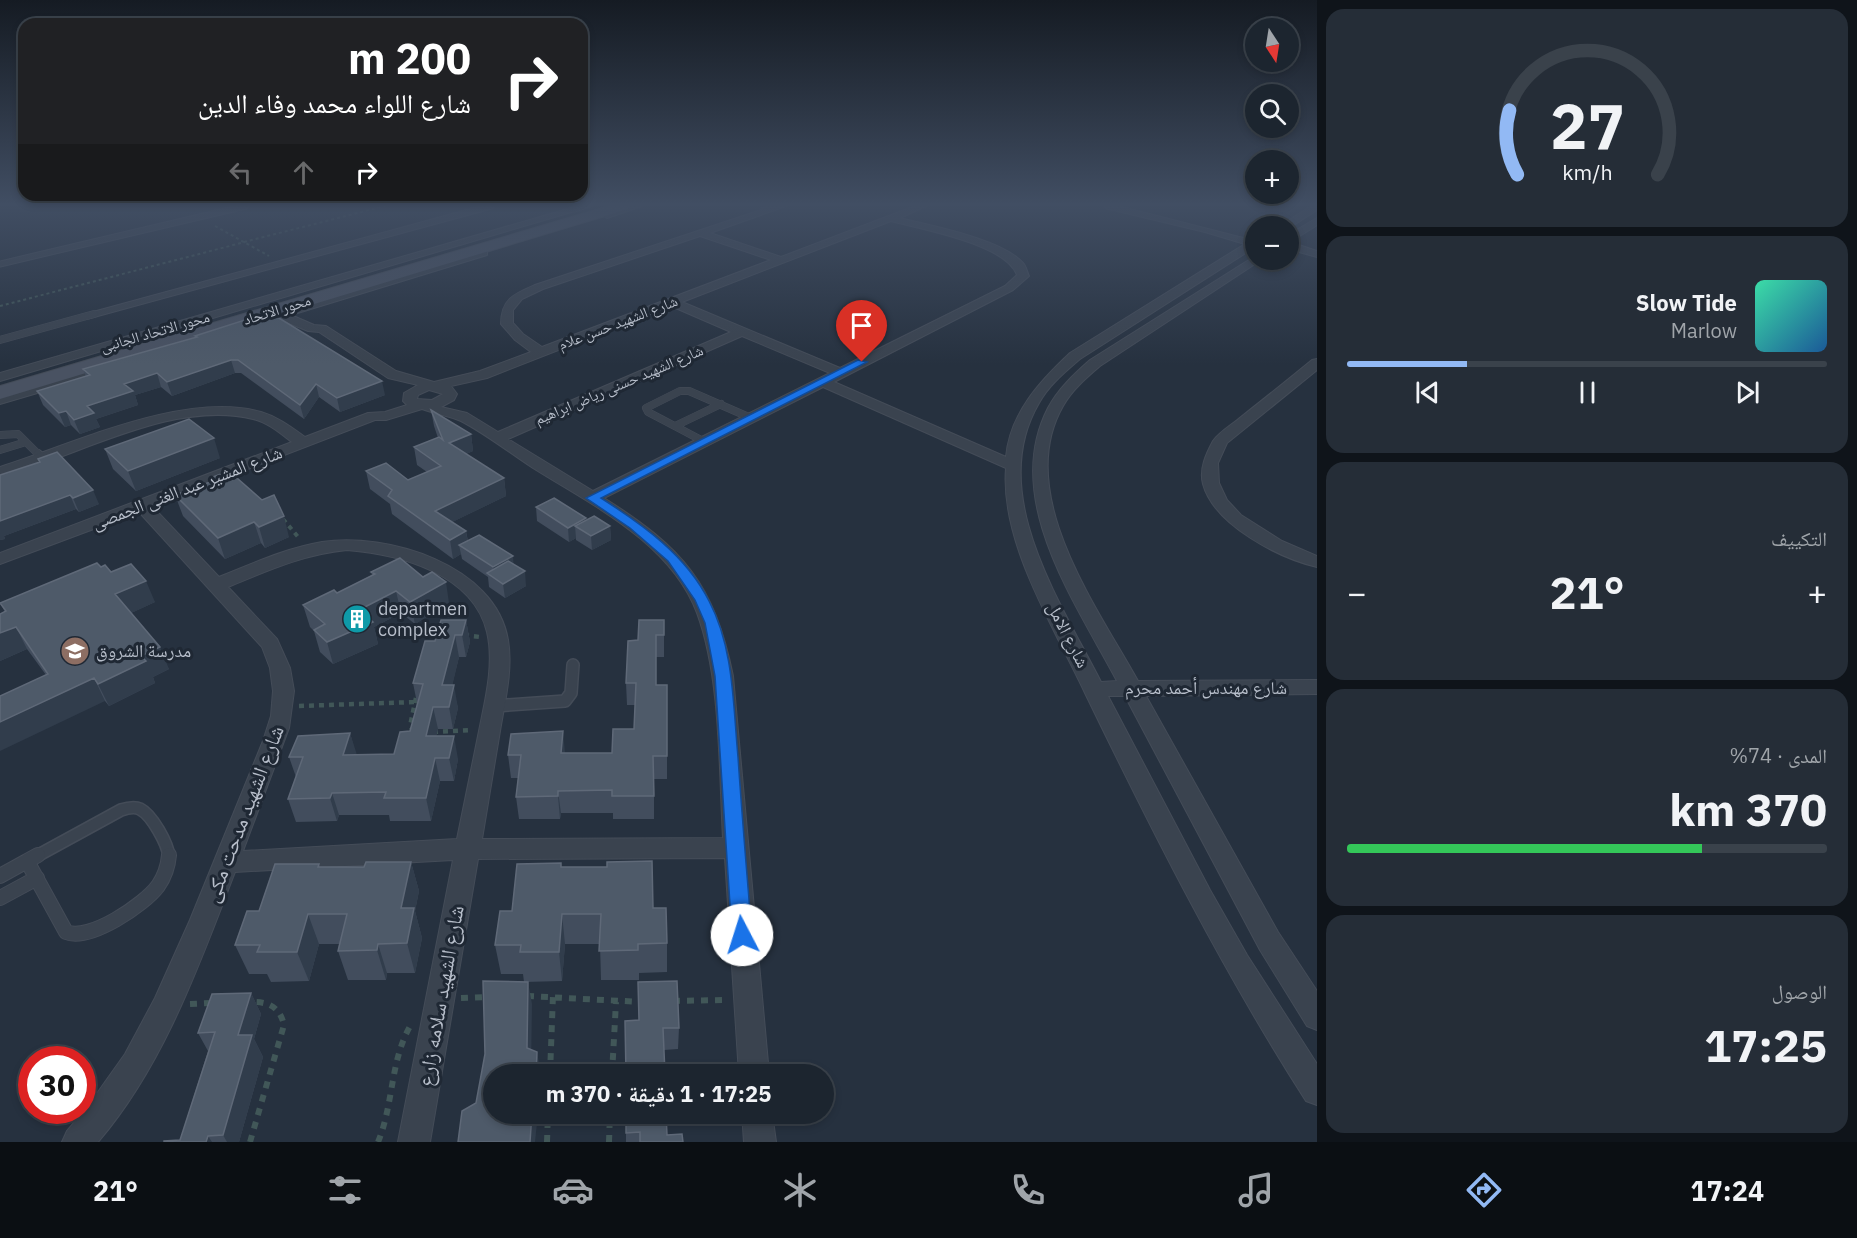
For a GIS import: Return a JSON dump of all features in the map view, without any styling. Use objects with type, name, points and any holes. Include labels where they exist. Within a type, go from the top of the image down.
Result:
[{"type":"street","name":"محور الاتحاد الجانبى","points":[[0,377],[404,259]]},
{"type":"street","name":"محور الاتحاد","points":[[301,302],[436,259]]},
{"type":"street","name":"محور الاتحاد","points":[[0,393],[444,259]]},
{"type":"street","points":[[322,329],[323,325],[301,302],[450,259]]},
{"type":"street","points":[[540,352],[519,337],[507,324],[507,310],[518,297],[539,287],[622,259]]},
{"type":"street","points":[[592,498],[1016,285],[1023,276],[1023,271],[1018,262],[1013,259]]},
{"type":"street","name":"شارع الامل","points":[[1231,259],[1075,356],[1053,375],[1035,396],[1022,421],[1012,465],[1014,501],[1032,564],[1219,936],[1266,1016],[1317,1090]]},
{"type":"street","name":"شارع الامل","points":[[1235,259],[1083,372],[1055,406],[1044,433],[1039,465],[1047,520],[1064,564],[1269,941],[1317,1016]]},
{"type":"street","name":"شارع الشهيد حسن علام","points":[[482,375],[478,381],[450,394],[442,402],[416,400],[418,389],[482,375],[780,260]]},
{"type":"street","points":[[671,302],[841,373]]},
{"type":"street","name":"محور الاتحاد الجانبى","points":[[0,400],[270,311]]},
{"type":"street","name":"محور الاتحاد","points":[[0,384],[270,311]]},
{"type":"street","points":[[270,311],[312,328],[322,329],[393,375],[444,388],[462,411],[462,416]]},
{"type":"street","name":"شارع الشهيد حسنى رياض ابراهيم","points":[[497,438],[741,332]]},
{"type":"street","points":[[1317,363],[1221,441],[1215,449],[1209,468],[1212,489],[1229,513],[1261,536],[1317,562]]},
{"type":"street","points":[[393,375],[392,380],[416,400],[451,415],[462,416],[634,525],[673,558],[697,592],[712,623],[723,676],[753,1064]]},
{"type":"street","points":[[823,382],[1012,465]]},
{"type":"street","name":"شارع المشير عبد الغنى الجمصى","points":[[0,559],[374,416],[386,416],[416,400]]},
{"type":"street","points":[[0,472],[164,418],[205,411],[242,412],[258,416],[272,421],[304,443]]},
{"type":"street","name":"شارع الشهيد مدحت مكى","points":[[78,1142],[114,1098],[136,1066],[168,1005],[274,741],[284,707],[283,672],[270,644],[142,505]]},
{"type":"street","points":[[216,585],[310,550],[363,545],[398,552],[430,563],[457,579],[479,600],[495,627],[499,641]]},
{"type":"street","name":"شارع الشهيد سلامه زارع","points":[[414,1142],[494,706],[499,641]]},
{"type":"street","name":"شارع مهندس أحمد محرم","points":[[1095,688],[1317,687]]},
{"type":"street","points":[[226,862],[469,849],[735,848]]},
{"type":"street","points":[[758,1124],[760,1142]]},
{"type":"lane","points":[[0,264],[20,259]]},
{"type":"lane","points":[[0,340],[296,259]]},
{"type":"lane","points":[[705,442],[648,412],[646,408],[686,390],[751,418]]},
{"type":"lane","points":[[675,426],[721,404]]},
{"type":"lane","points":[[0,435],[16,433],[42,458]]},
{"type":"lane","points":[[0,450],[26,442]]},
{"type":"lane","points":[[494,706],[565,701],[570,696],[573,665]]},
{"type":"lane","points":[[0,876],[27,861],[121,810],[132,807],[141,809],[168,846],[169,857],[166,870],[150,895],[137,906],[84,934],[71,935],[66,932],[27,861]]},
{"type":"lane","points":[[0,898],[37,878]]},
{"type":"path","points":[[0,306],[178,259]]},
{"type":"path","points":[[280,515],[310,550]]},
{"type":"path","points":[[456,636],[473,636],[499,641]]},
{"type":"path","points":[[417,691],[410,726],[413,731],[490,729]]},
{"type":"path","points":[[284,707],[415,702]]},
{"type":"path","points":[[519,996],[554,995],[616,1002],[652,1001]]},
{"type":"path","points":[[551,1064],[554,995]]},
{"type":"path","points":[[439,999],[496,997]]},
{"type":"path","points":[[664,1001],[748,1000]]},
{"type":"path","points":[[243,1002],[265,1001],[275,1006],[282,1014],[284,1025],[250,1142]]},
{"type":"path","points":[[613,1064],[616,1002]]},
{"type":"path","points":[[168,1005],[222,1003]]},
{"type":"path","points":[[547,1142],[548,1124]]},
{"type":"path","points":[[609,1142],[610,1124]]},
{"type":"building","points":[[274,315],[382,381],[337,398],[316,384],[300,405],[238,360],[231,360],[167,382],[157,373],[124,384],[133,391],[87,406],[94,413],[74,420],[66,411],[59,413],[37,391],[90,375],[83,369],[197,337],[195,336],[251,318],[255,321]]},
{"type":"building","points":[[431,410],[471,434],[449,443],[504,478],[435,511],[466,531],[450,540],[388,496],[392,490],[366,471],[386,463],[408,480],[441,466],[414,447],[439,437],[443,440]]},
{"type":"building","points":[[189,419],[214,438],[128,471],[105,449]]},
{"type":"building","points":[[57,452],[93,490],[73,498],[70,495],[0,521],[0,475],[40,462],[38,459]]},
{"type":"building","points":[[229,471],[262,500],[274,495],[284,516],[259,527],[254,522],[218,538],[175,495],[213,481],[210,478]]},
{"type":"building","points":[[554,498],[586,518],[568,528],[536,507]]},
{"type":"building","points":[[594,516],[610,526],[591,536],[575,526]]},
{"type":"building","points":[[479,535],[513,556],[493,567],[459,545]]},
{"type":"building","points":[[400,558],[423,577],[432,572],[446,582],[410,602],[396,591],[359,610],[373,622],[327,642],[314,630],[325,624],[303,605],[334,590],[337,593],[375,574],[371,572]]},
{"type":"building","points":[[508,561],[525,571],[503,584],[487,573]]},
{"type":"building","points":[[97,563],[101,567],[105,565],[111,572],[131,564],[146,581],[115,594],[160,647],[141,656],[146,661],[98,684],[94,678],[0,722],[0,696],[48,674],[16,627],[0,633],[0,614],[6,611],[0,603]]},
{"type":"building","points":[[441,620],[466,620],[462,635],[455,635],[442,685],[454,685],[449,707],[433,707],[426,736],[454,736],[449,758],[435,758],[426,798],[384,798],[386,792],[332,793],[330,798],[288,799],[303,757],[289,757],[298,736],[350,733],[343,755],[394,754],[400,732],[410,731],[423,684],[413,683],[425,641],[435,641]]},
{"type":"building","points":[[639,620],[664,620],[664,635],[656,635],[656,685],[667,685],[667,756],[653,756],[654,796],[612,796],[612,790],[558,791],[558,796],[516,797],[521,755],[508,755],[511,734],[563,731],[561,753],[612,753],[613,729],[634,729],[636,683],[626,683],[628,641],[638,640]]},
{"type":"building","points":[[652,861],[653,908],[666,908],[667,943],[638,944],[638,950],[599,951],[601,914],[562,914],[559,952],[520,952],[521,945],[495,945],[500,911],[512,911],[517,864],[561,863],[561,867],[607,867],[607,862]]},
{"type":"building","points":[[366,862],[411,862],[401,908],[414,908],[407,943],[378,944],[377,950],[338,951],[347,914],[308,914],[297,952],[257,952],[260,945],[235,945],[247,911],[259,911],[275,864],[364,867]]},
{"type":"building","points":[[483,981],[528,982],[527,1048],[537,1052],[536,1064],[483,1064],[485,1054]]},
{"type":"building","points":[[677,981],[679,1028],[663,1028],[665,1064],[626,1064],[625,1021],[639,1020],[638,982]]},
{"type":"building","points":[[251,993],[238,1035],[252,1035],[223,1135],[208,1136],[206,1142],[164,1142],[180,1140],[215,1032],[198,1033],[212,994]]},
{"type":"building","points":[[483,1065],[483,1124],[531,1124],[530,1142],[458,1142],[462,1111],[476,1103]]},
{"type":"building","points":[[626,1124],[666,1124],[667,1135],[682,1134],[683,1142],[640,1142],[640,1132],[626,1133]]},
{"type":"place","name":"departmen complex","points":[[357,619]]},
{"type":"place","name":"مدرسة الشروق","points":[[75,651]]},
{"type":"route","points":[[742,935],[723,676],[712,623],[702,599],[673,558],[634,525],[592,498],[862,362]]}]
